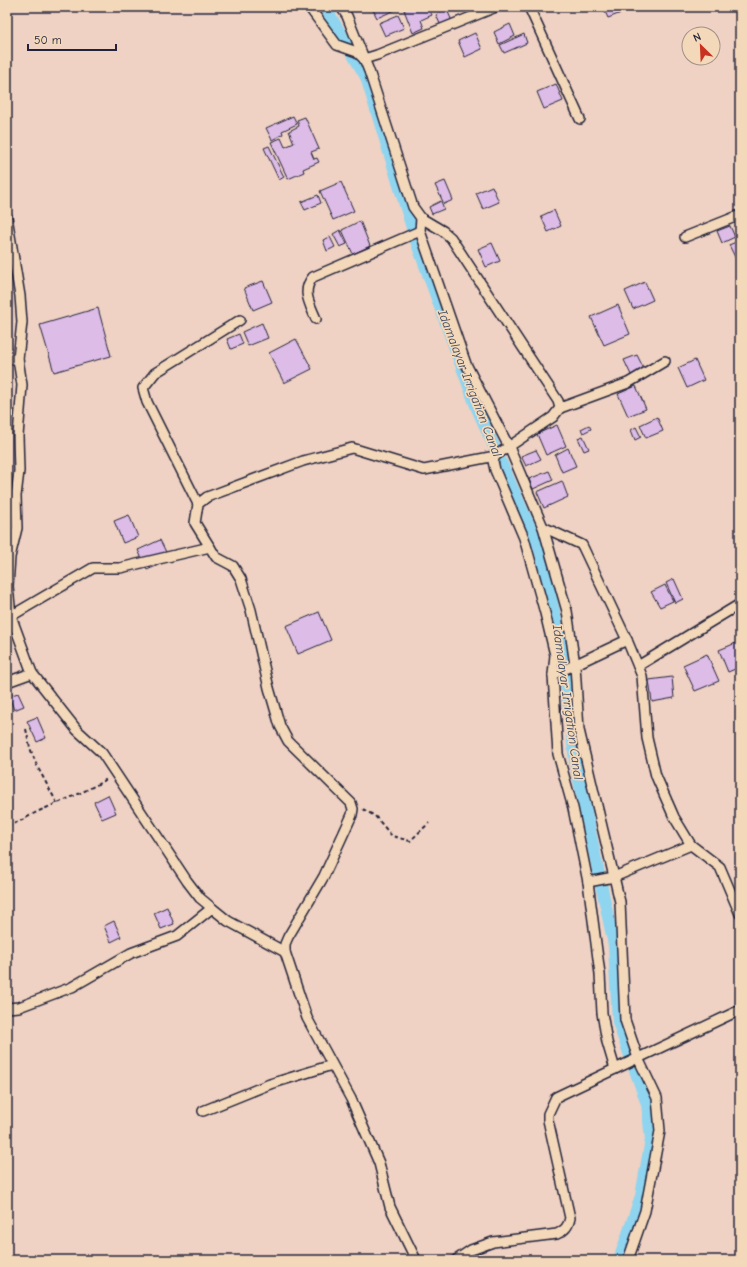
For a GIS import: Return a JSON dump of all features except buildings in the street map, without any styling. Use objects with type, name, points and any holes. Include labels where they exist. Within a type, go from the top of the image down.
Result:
[{"type":"street","points":[[309,7],[337,45],[361,55],[377,55],[496,7]]},
{"type":"street","points":[[341,7],[347,16],[413,207],[421,218],[443,231],[451,238],[558,401],[560,408]]},
{"type":"street","points":[[529,7],[580,119]]},
{"type":"street","points":[[685,237],[740,215]]},
{"type":"street","points":[[7,217],[20,296],[22,322],[18,359],[22,385],[18,436],[19,471],[16,496],[18,528],[10,557],[8,586],[11,616],[32,673],[77,730],[102,753],[187,881],[200,898],[228,921],[285,952]]},
{"type":"street","points":[[421,218],[420,231],[466,364],[509,447],[543,527],[567,611],[575,665],[579,730],[620,902],[625,1020],[638,1058],[657,1098],[660,1131],[645,1211],[628,1260]]},
{"type":"street","points":[[316,319],[306,293],[307,283],[313,277],[420,231]]},
{"type":"street","points":[[240,320],[154,373],[143,388],[147,402],[198,504],[195,523],[216,557],[233,566],[241,579],[251,610],[269,688],[280,726],[288,741],[351,803],[353,809],[352,815],[324,876],[288,937],[285,944],[285,952],[307,1018],[351,1099],[379,1163],[390,1208],[416,1260]]},
{"type":"street","points":[[7,359],[18,359]]},
{"type":"street","points":[[198,504],[206,497],[303,461],[352,448],[424,470],[495,456],[553,417],[560,408],[628,383],[665,361]]},
{"type":"street","points":[[495,456],[493,461],[495,470],[524,538],[555,655],[553,675],[558,754],[573,808],[588,882],[600,974],[602,1013],[607,1042],[615,1069]]},
{"type":"street","points":[[543,527],[582,545],[627,640],[642,676],[647,738],[656,776],[674,817],[691,845],[720,867],[740,914]]},
{"type":"street","points":[[11,616],[93,568],[120,568],[210,547]]},
{"type":"street","points":[[638,666],[740,604]]},
{"type":"street","points":[[553,675],[627,640]]},
{"type":"street","points":[[7,682],[32,673]]},
{"type":"street","points":[[588,882],[614,876],[691,845]]},
{"type":"street","points":[[7,1008],[19,1007],[72,987],[131,953],[177,936],[212,908]]},
{"type":"street","points":[[456,1260],[471,1250],[493,1242],[557,1234],[564,1231],[568,1225],[570,1218],[548,1120],[548,1114],[556,1097],[740,1010]]},
{"type":"street","points":[[203,1111],[270,1084],[332,1064]]},
{"type":"path","points":[[26,729],[30,748],[37,766],[57,803]]},
{"type":"path","points":[[7,825],[83,793],[116,775]]},
{"type":"path","points":[[351,803],[375,816],[392,836],[410,841],[429,823]]},
{"type":"waterway","name":"Idamalayar Irrigation Canal","points":[[325,7],[366,77],[416,241],[476,406],[540,550],[563,652],[575,761],[614,945],[618,1022],[647,1104],[651,1139],[641,1196],[619,1260]]}]
